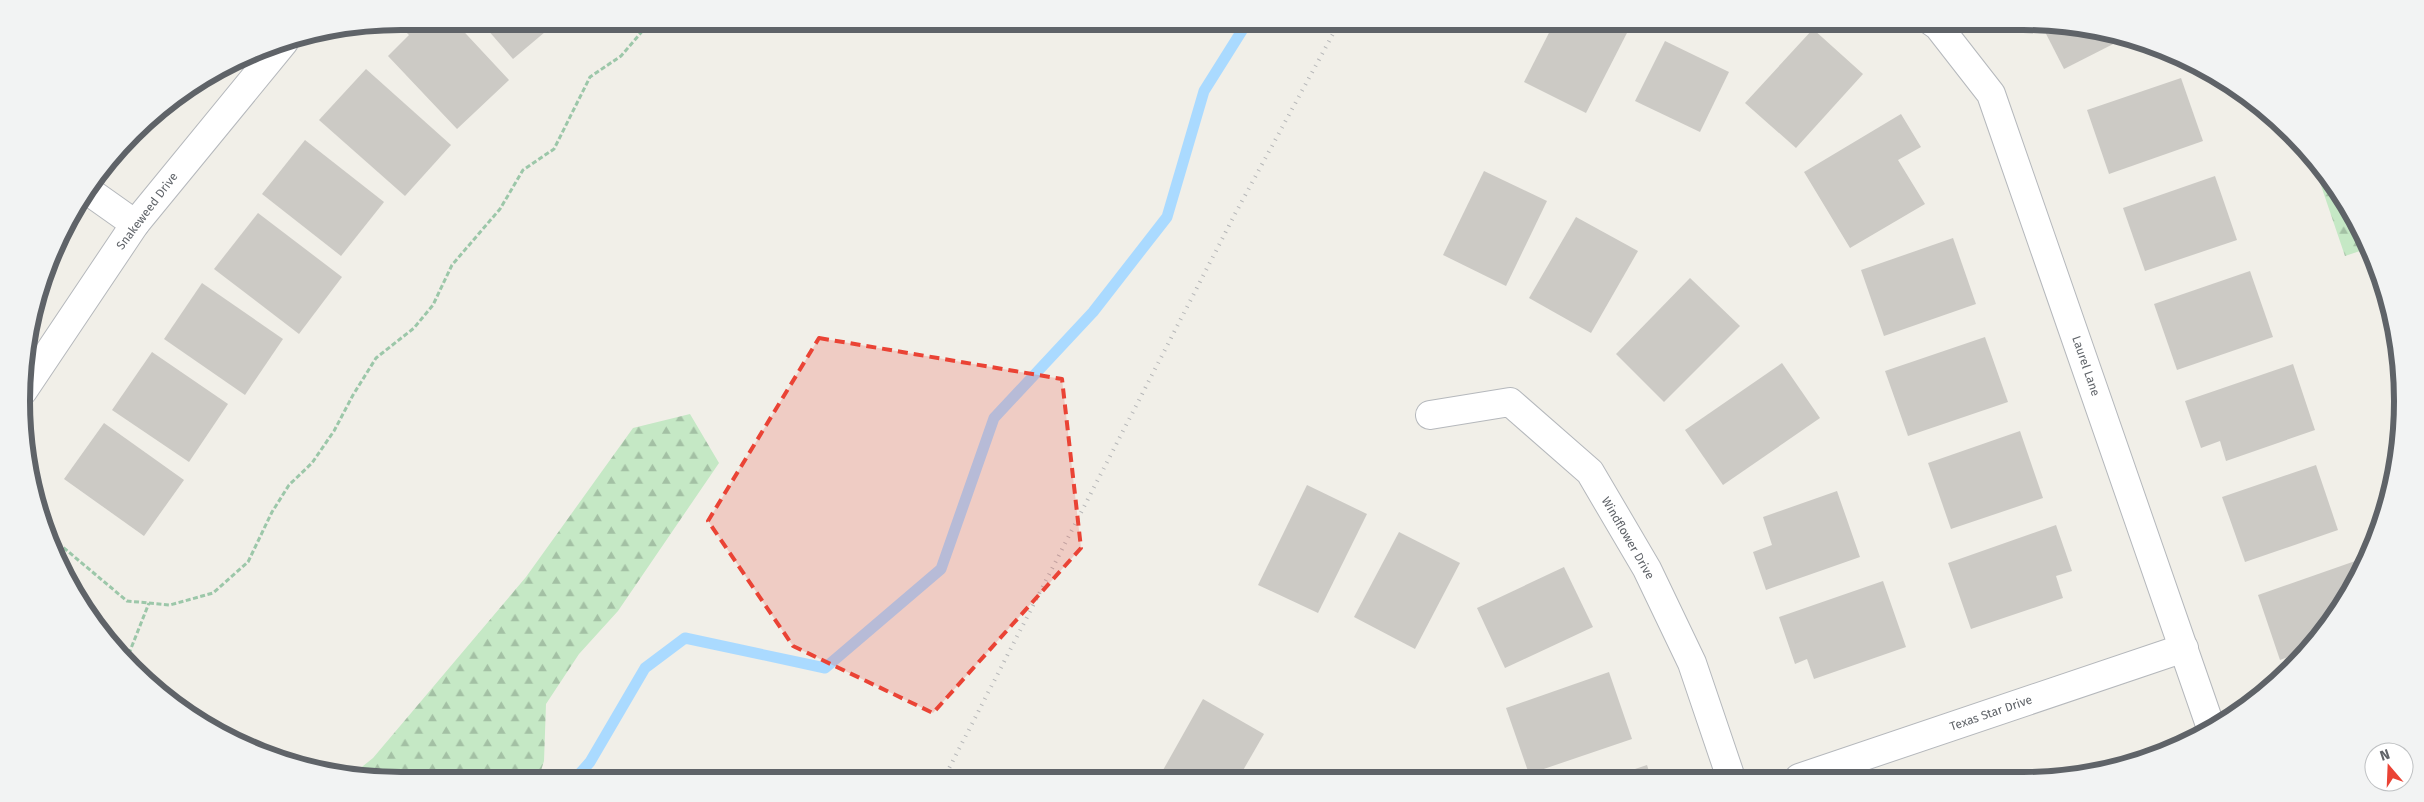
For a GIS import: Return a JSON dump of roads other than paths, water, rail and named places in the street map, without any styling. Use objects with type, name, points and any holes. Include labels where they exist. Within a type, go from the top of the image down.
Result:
[{"type":"street","name":"Laurel Lane","points":[[1941,30],[1991,94],[2209,722]]},
{"type":"street","name":"Snakeweed Drive","points":[[31,379],[135,224],[276,52]]},
{"type":"street","points":[[94,194],[135,224]]},
{"type":"street","name":"Windflower Drive","points":[[1430,414],[1510,402],[1590,472],[1647,569],[1692,664],[1729,772]]},
{"type":"street","name":"Texas Star Drive","points":[[1817,772],[2184,648]]},
{"type":"waterway","points":[[581,772],[590,762],[645,668],[685,638],[825,668],[941,569],[994,418],[1093,312],[1167,217],[1204,91],[1242,30]]},
{"type":"railway","points":[[947,772],[1235,214],[1335,30]]}]
